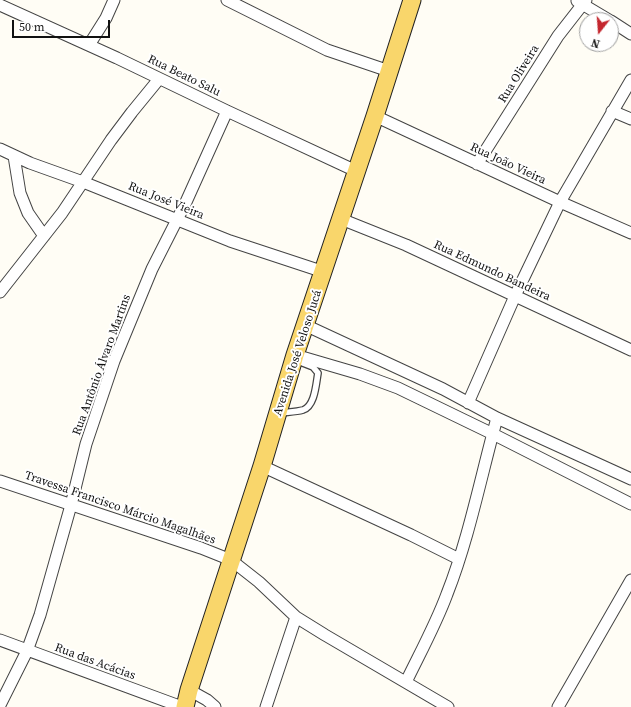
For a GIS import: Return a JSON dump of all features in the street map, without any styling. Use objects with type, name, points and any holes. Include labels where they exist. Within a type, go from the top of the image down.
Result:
[{"type":"main road","name":"Avenida José Veloso Jucá","points":[[184,707],[262,466],[295,357],[356,171],[376,116],[412,0]]},
{"type":"street","points":[[89,45],[106,18],[114,0]]},
{"type":"street","points":[[227,0],[328,50],[389,71]]},
{"type":"street","points":[[582,1],[597,12]]},
{"type":"street","name":"Rua Oliveira","points":[[477,164],[558,36],[582,1]]},
{"type":"street","name":"Rua Beato Salu","points":[[0,5],[89,45],[356,171]]},
{"type":"street","points":[[619,27],[631,34]]},
{"type":"street","points":[[0,292],[44,236],[132,112],[159,79]]},
{"type":"street","points":[[468,402],[515,296],[560,202],[631,80]]},
{"type":"street","name":"Rua Antônio Álvaro Martins","points":[[0,705],[27,651],[40,615],[71,505],[86,444],[114,361],[152,269],[177,220],[227,111]]},
{"type":"street","points":[[612,111],[631,119]]},
{"type":"street","name":"Rua João Vieira","points":[[376,116],[477,164],[631,233]]},
{"type":"street","name":"Rua José Vieira","points":[[0,149],[30,163],[83,182],[230,241],[324,272]]},
{"type":"street","points":[[14,156],[20,193],[28,213],[44,236]]},
{"type":"street","name":"Rua Edmundo Bandeira","points":[[341,219],[406,245],[631,350]]},
{"type":"street","points":[[305,326],[403,370],[497,418],[631,479]]},
{"type":"street","points":[[295,357],[360,374],[398,388],[631,504]]},
{"type":"street","points":[[406,682],[444,601],[459,559],[497,418]]},
{"type":"street","points":[[262,466],[411,535],[459,559]]},
{"type":"street","name":"Travessa Francisco Márcio Magalhães","points":[[0,481],[201,548],[231,560],[248,573],[296,617],[448,707]]},
{"type":"street","points":[[558,707],[631,580]]},
{"type":"street","points":[[266,707],[296,617]]},
{"type":"street","name":"Rua das Acácias","points":[[0,640],[184,707]]},
{"type":"street","points":[[189,690],[207,700],[215,707]]},
{"type":"lane","points":[[278,414],[304,410],[310,405],[313,397],[318,373],[313,367],[295,357]]}]
